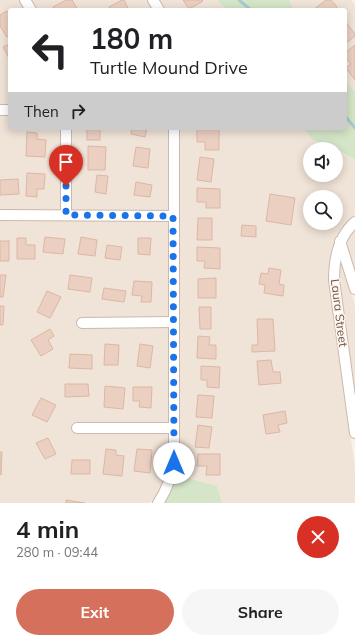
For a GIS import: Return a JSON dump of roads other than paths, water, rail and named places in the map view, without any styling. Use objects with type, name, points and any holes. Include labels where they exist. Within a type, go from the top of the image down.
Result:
[{"type":"street","points":[[66,130],[66,215]]},
{"type":"street","points":[[158,503],[164,494],[171,477],[174,463],[174,130]]},
{"type":"street","points":[[0,215],[173,216]]},
{"type":"street","name":"Laura Street","points":[[355,222],[340,241],[336,254],[334,280],[355,433]]},
{"type":"street","points":[[340,241],[355,289]]},
{"type":"street","points":[[82,323],[173,322]]},
{"type":"street","points":[[77,428],[173,428]]},
{"type":"waterway","points":[[239,0],[249,8]]},
{"type":"waterway","points":[[347,118],[355,128]]}]
